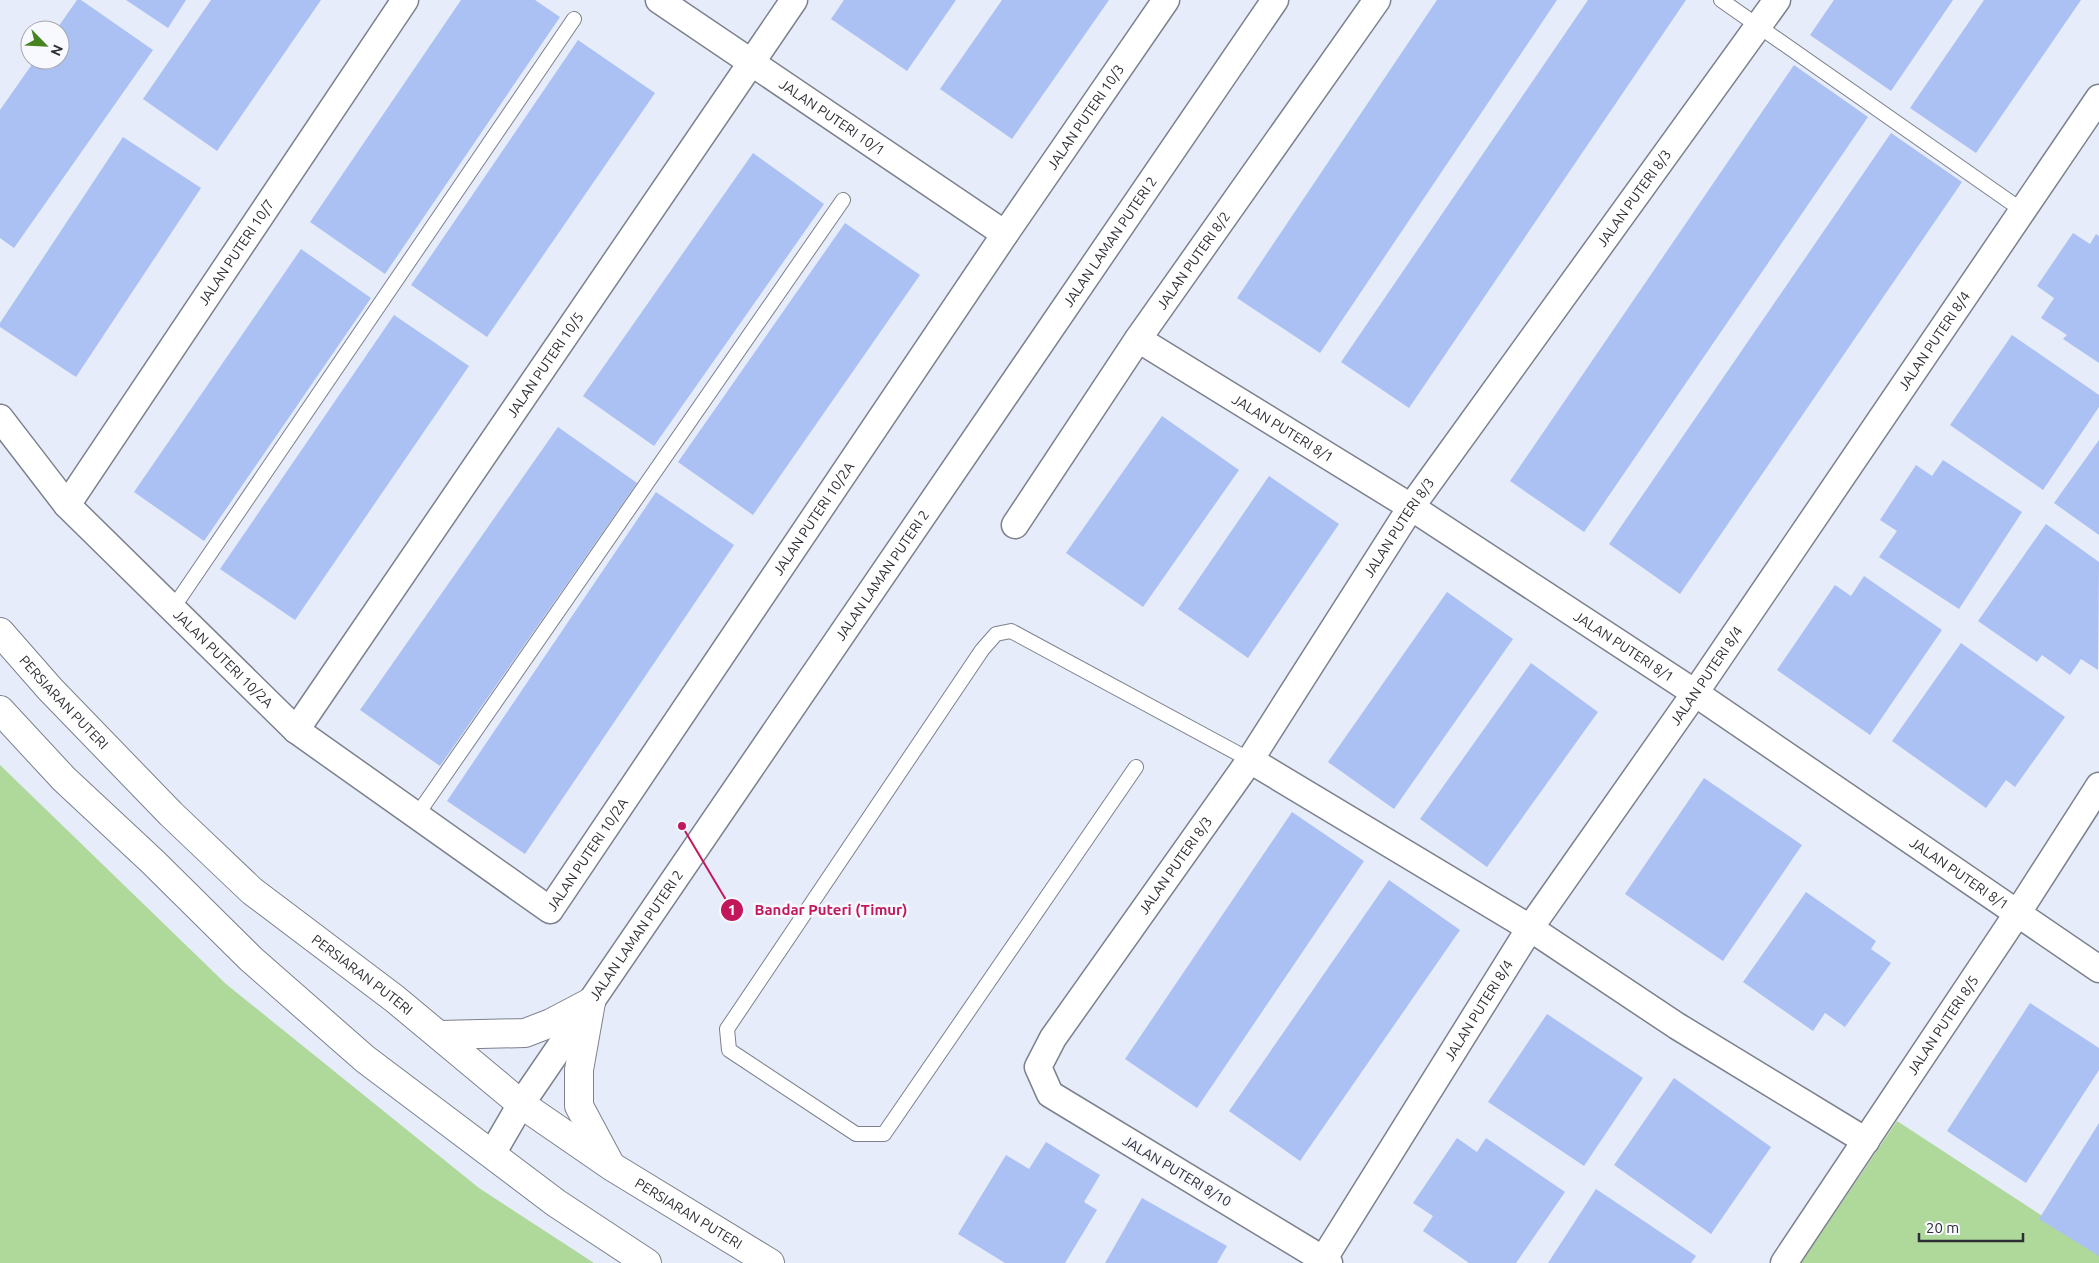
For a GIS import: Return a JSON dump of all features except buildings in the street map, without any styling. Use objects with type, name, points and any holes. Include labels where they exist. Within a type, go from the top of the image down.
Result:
[{"type":"main road","name":"PERSIARAN PUTERI","points":[[0,632],[50,688],[171,814],[252,891],[395,999],[521,1104],[611,1166],[770,1263]]},
{"type":"main road","points":[[0,710],[64,779],[153,862],[251,959],[365,1059],[556,1203],[647,1263]]},
{"type":"main road","points":[[440,1035],[525,1033],[550,1023],[591,1002]]},
{"type":"main road","points":[[591,1002],[579,1070],[579,1106],[611,1166]]},
{"type":"street","name":"JALAN PUTERI 10/7","points":[[67,505],[405,0]]},
{"type":"street","name":"JALAN PUTERI 10/1","points":[[659,0],[1006,234]]},
{"type":"street","name":"JALAN PUTERI 10/5","points":[[296,730],[794,0]]},
{"type":"street","name":"JALAN PUTERI 10/3","points":[[1006,234],[1166,0]]},
{"type":"street","name":"JALAN LAMAN PUTERI 2","points":[[492,1154],[521,1104],[1275,0]]},
{"type":"street","name":"JALAN PUTERI 8/2","points":[[1015,525],[1138,339],[1377,0]]},
{"type":"street","name":"JALAN PUTERI 8/3","points":[[1038,1067],[1053,1038],[1250,760],[1411,507],[1777,0]]},
{"type":"street","name":"JALAN PUTERI 8/4","points":[[1326,1261],[1530,928],[1695,693],[2099,98]]},
{"type":"street","name":"JALAN PUTERI 10/2A","points":[[0,418],[67,505],[296,730],[550,910],[1006,234]]},
{"type":"street","name":"JALAN PUTERI 8/1","points":[[1138,339],[1411,507],[1695,693],[2099,969]]},
{"type":"street","points":[[1250,760],[1530,928],[1677,1026],[1866,1142]]},
{"type":"street","name":"JALAN PUTERI 8/5","points":[[1784,1263],[2017,914],[2099,786]]},
{"type":"street","name":"JALAN PUTERI 8/10","points":[[1038,1067],[1050,1094],[1326,1261]]},
{"type":"lane","points":[[1720,0],[2023,211]]},
{"type":"lane","points":[[173,608],[574,19]]},
{"type":"lane","points":[[417,815],[842,200]]},
{"type":"lane","points":[[1136,767],[884,1134],[856,1134],[729,1050],[727,1028],[982,650],[996,634],[1011,631],[1250,760]]},
{"type":"green space","points":[[0,765],[226,984],[479,1188],[594,1263],[0,1263]]},
{"type":"green space","points":[[1897,1121],[2099,1253],[2099,1263],[1801,1263]]},
{"type":"place","name":"Bandar Puteri (Timur)","points":[[682,826]]}]
